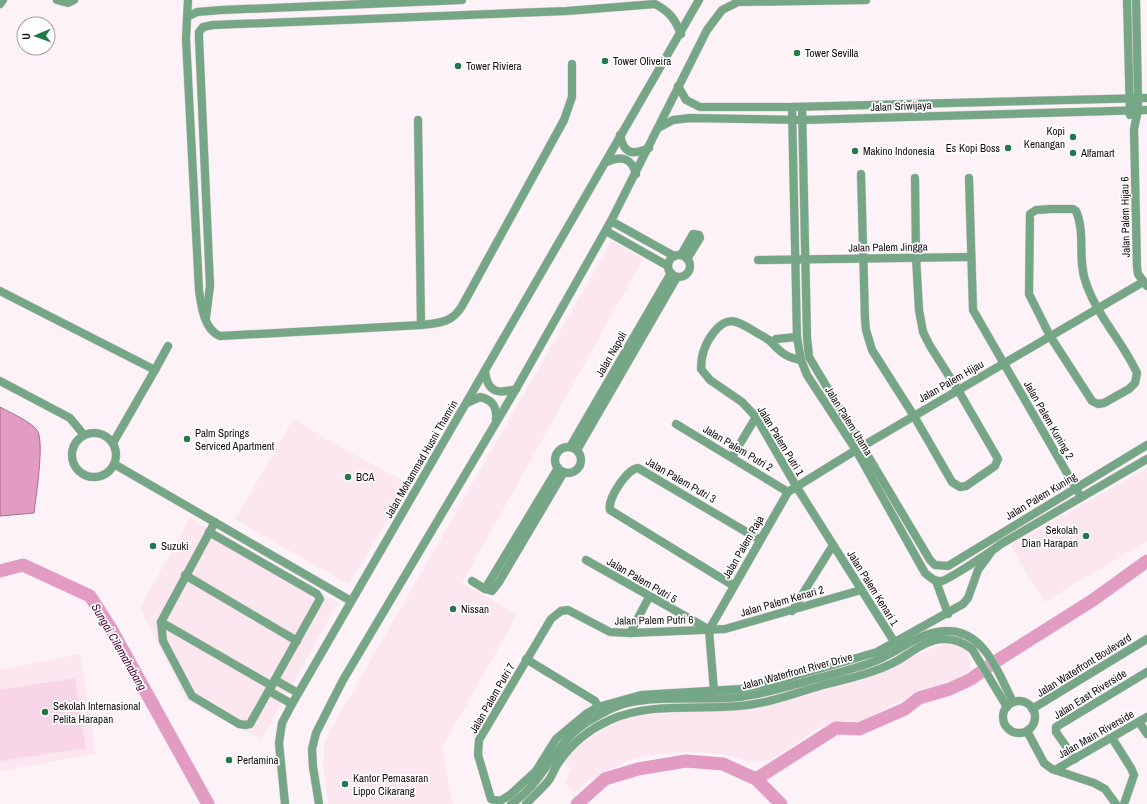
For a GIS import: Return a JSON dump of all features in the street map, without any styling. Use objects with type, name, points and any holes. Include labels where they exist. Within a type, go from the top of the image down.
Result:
[{"type":"street","points":[[0,4],[3,0]]},
{"type":"street","points":[[57,0],[66,3],[74,0]]},
{"type":"street","points":[[188,0],[189,16],[186,23],[186,39],[199,290],[205,317],[212,331],[224,336],[421,325],[446,321],[455,316],[462,306],[564,120],[572,97],[572,64]]},
{"type":"street","points":[[189,16],[197,12],[222,10],[462,0]]},
{"type":"street","name":"Jalan Mohammad Husni Thamrin","points":[[285,804],[279,743],[282,723],[351,601],[607,162],[620,135],[699,0]]},
{"type":"street","points":[[319,804],[313,767],[312,749],[316,733],[343,680],[516,389],[606,231],[636,174],[678,86],[707,30],[722,10],[738,2],[866,0]]},
{"type":"street","points":[[1126,0],[1128,111],[1134,127]]},
{"type":"street","points":[[1134,127],[1138,110],[1136,0]]},
{"type":"street","points":[[421,2],[421,17]]},
{"type":"street","points":[[205,317],[210,286],[199,38],[201,28],[212,25],[567,11],[655,4],[667,10],[675,19],[680,34]]},
{"type":"street","name":"Jalan Sriwijaya","points":[[678,86],[686,100],[700,107],[802,107],[1147,98]]},
{"type":"street","name":"Jalan Palem Utama","points":[[792,107],[797,337],[801,360],[812,382],[859,448],[930,560],[935,565],[948,566]]},
{"type":"street","name":"Jalan Palem Utama","points":[[802,107],[807,337],[809,357],[925,573],[934,580],[948,614]]},
{"type":"street","name":"Jalan Sriwijaya","points":[[658,128],[674,120],[690,118],[803,123],[1147,110]]},
{"type":"street","points":[[418,120],[421,325]]},
{"type":"street","name":"Jalan Palem Hijau 6","points":[[1134,127],[1137,267],[1138,274],[1145,284]]},
{"type":"street","points":[[620,135],[624,147],[628,151],[638,152],[649,148]]},
{"type":"street","points":[[607,162],[615,158],[624,158],[633,164],[636,174]]},
{"type":"street","points":[[862,174],[866,326],[869,340],[876,356],[914,416],[952,482],[960,487],[966,486],[995,466],[998,460],[923,332],[919,310],[916,257],[915,178]]},
{"type":"street","name":"Jalan Palem Kuning 2","points":[[969,178],[970,257],[973,310],[1081,496]]},
{"type":"street","points":[[1073,208],[1076,211],[1081,229],[1082,272],[1097,309],[1137,373],[1135,383],[1129,389],[1104,404],[1098,404],[1092,401],[1050,336],[1029,294],[1029,219],[1033,211],[1073,208]]},
{"type":"street","points":[[611,222],[681,257]]},
{"type":"street","points":[[606,231],[672,272]]},
{"type":"street","name":"Jalan Napoli","points":[[573,448],[672,272],[670,260],[681,257],[690,265],[688,272],[682,277],[672,272]]},
{"type":"street","name":"Jalan Palem Jingga","points":[[806,259],[970,257]]},
{"type":"street","points":[[758,260],[806,259]]},
{"type":"street","name":"Jalan Palem Hijau","points":[[859,448],[1097,309],[1145,284]]},
{"type":"street","points":[[0,291],[155,370]]},
{"type":"street","name":"Jalan Palem Putri 1","points":[[796,486],[756,416],[742,402],[704,374],[701,369],[702,354],[711,335],[719,326],[728,321],[737,322],[772,342],[777,349],[786,356],[801,360]]},
{"type":"street","points":[[772,342],[776,339],[797,337]]},
{"type":"street","points":[[113,443],[168,346]]},
{"type":"street","points":[[485,372],[486,381],[495,391],[501,392],[516,389]]},
{"type":"street","points":[[0,381],[70,418],[84,435]]},
{"type":"street","points":[[465,405],[480,397],[488,399],[493,403],[496,411],[496,422]]},
{"type":"street","points":[[732,457],[756,416]]},
{"type":"street","name":"Jalan Palem Putri 2","points":[[676,424],[788,492]]},
{"type":"street","points":[[97,432],[103,434],[113,443],[116,453],[114,464],[110,470],[97,477],[82,473],[76,468],[72,454],[74,446],[84,435],[97,432]]},
{"type":"street","name":"Jalan Palem Kuning","points":[[948,566],[1147,445]]},
{"type":"street","name":"Jalan Napoli","points":[[561,448],[573,448],[580,457],[580,465],[572,472],[561,470],[555,462],[556,454],[561,448]]},
{"type":"street","name":"Jalan Palem Raja","points":[[709,630],[788,492],[859,448]]},
{"type":"street","name":"Jalan Palem Kuning","points":[[934,580],[942,581],[1081,496],[1147,459]]},
{"type":"street","points":[[114,464],[351,601]]},
{"type":"street","name":"Jalan Palem Putri 3","points":[[734,586],[610,510],[611,500],[629,472],[638,468],[760,540]]},
{"type":"street","name":"Jalan Napoli","points":[[472,581],[485,589],[492,591],[499,582],[561,470]]},
{"type":"street","name":"Jalan Palem Kenari 1","points":[[796,486],[895,643]]},
{"type":"street","points":[[209,532],[319,596],[318,602],[272,686],[250,724],[246,726],[239,724],[192,696],[163,641],[160,622],[185,575],[209,532],[215,522]]},
{"type":"street","name":"Jalan Palem Kenari 1","points":[[792,611],[833,545]]},
{"type":"street","name":"Jalan Palem Kuning","points":[[489,794],[491,799],[494,801],[500,801],[511,794],[536,771],[556,739],[586,714],[598,708],[641,695],[740,689],[772,683],[877,652],[948,614],[963,604],[968,598],[978,570],[992,551]]},
{"type":"street","name":"Jalan Palem Putri 5","points":[[586,560],[709,630]]},
{"type":"street","points":[[185,575],[297,640]]},
{"type":"street","name":"Jalan Palem Kenari 2","points":[[709,630],[725,629],[861,590]]},
{"type":"street","points":[[630,633],[649,597]]},
{"type":"street","name":"Jalan Palem Putri 6","points":[[526,659],[551,619],[561,610],[568,610],[576,613],[610,632],[630,633],[709,630]]},
{"type":"street","points":[[719,613],[725,629]]},
{"type":"street","points":[[160,622],[272,686],[292,704]]},
{"type":"street","points":[[709,630],[714,691]]},
{"type":"street","name":"Jalan Waterfront River Drive","points":[[511,804],[517,800],[541,775],[552,756],[578,728],[607,711],[627,703],[648,700],[738,697],[758,694],[870,663],[889,655],[930,632],[944,630],[969,636],[978,642],[986,653],[996,678],[1010,704]]},
{"type":"street","name":"Jalan Waterfront River Drive","points":[[526,804],[548,780],[560,761],[584,735],[611,719],[630,712],[648,709],[738,706],[771,700],[873,671],[893,663],[923,646],[944,639],[965,644],[979,657],[996,678]]},
{"type":"street","name":"Jalan Waterfront Boulevard","points":[[1032,709],[1147,639]]},
{"type":"street","points":[[526,659],[596,702],[598,708]]},
{"type":"street","name":"Jalan Palem Putri 7","points":[[489,794],[478,754],[479,740],[526,659]]},
{"type":"street","name":"Jalan East Riverside","points":[[1075,759],[1056,732],[1056,727],[1147,672]]},
{"type":"street","points":[[272,686],[298,693]]},
{"type":"street","points":[[1024,702],[1032,709],[1034,721],[1027,731],[1014,732],[1008,729],[1003,718],[1010,704],[1024,702]]},
{"type":"street","name":"Jalan Main Riverside","points":[[1055,770],[1147,717]]},
{"type":"street","points":[[1139,722],[1147,734]]},
{"type":"street","points":[[1027,731],[1044,764],[1055,770],[1094,783],[1105,789],[1116,804]]},
{"type":"street","points":[[1112,738],[1134,775],[1124,804]]},
{"type":"shaded area","points":[[612,241],[643,259],[462,583],[517,615],[442,748],[453,804],[328,804],[323,763],[325,741]]},
{"type":"shaded area","points":[[0,407],[27,421],[38,432],[40,439],[40,459],[34,513],[0,516]]},
{"type":"shaded area","points":[[293,419],[342,448],[409,484],[349,584],[235,520]]},
{"type":"shaded area","name":"Sekolah Dian Harapan","points":[[1147,468],[1147,541],[1044,602],[1010,545]]},
{"type":"shaded area","points":[[190,518],[338,603],[261,740],[186,700],[140,608]]},
{"type":"shaded area","points":[[946,644],[958,646],[968,651],[971,670],[944,686],[921,690],[912,698],[893,704],[858,724],[849,726],[831,725],[820,727],[773,759],[749,762],[722,754],[688,752],[651,755],[634,758],[611,769],[588,781],[575,792],[565,784],[571,769],[565,761],[574,751],[589,738],[624,719],[643,715],[757,709],[871,677],[932,648]]},
{"type":"shaded area","name":"Sekolah Internasional Pelita Harapan","points":[[80,654],[96,754],[0,771],[0,670]]},
{"type":"shaded area","name":"Sekolah Internasional Pelita Harapan","points":[[75,678],[86,748],[0,761],[0,690]]},
{"type":"waterway","points":[[756,779],[836,728],[859,729],[905,709],[919,698],[950,689],[971,679],[998,660],[1093,600],[1147,561]]},
{"type":"waterway","name":"Sungai Cilemahabang","points":[[0,571],[23,565],[90,596],[110,627],[208,804]]},
{"type":"waterway","name":"Sungai Cilemahabang","points":[[577,804],[605,779],[638,769],[686,761],[723,764],[756,779],[781,804]]},
{"type":"place","name":"Tower Sevilla","points":[[797,53]]},
{"type":"place","name":"Tower Oliveira","points":[[605,61]]},
{"type":"place","name":"Tower Riviera","points":[[458,66]]},
{"type":"place","name":"Kopi Kenangan","points":[[1073,137]]},
{"type":"place","name":"Es Kopi Boss","points":[[1008,148]]},
{"type":"place","name":"Makino Indonesia","points":[[855,151]]},
{"type":"place","name":"Alfamart","points":[[1073,153]]},
{"type":"place","name":"Palm Springs Serviced Apartment","points":[[187,439]]},
{"type":"place","name":"BCA","points":[[348,477]]},
{"type":"place","name":"Sekolah Dian Harapan","points":[[1086,536]]},
{"type":"place","name":"Suzuki","points":[[153,546]]},
{"type":"place","name":"Nissan","points":[[453,609]]},
{"type":"place","name":"Sekolah Internasional Pelita Harapan","points":[[45,712]]},
{"type":"place","name":"Pertamina","points":[[229,760]]},
{"type":"place","name":"Kantor Pemasaran Lippo Cikarang","points":[[345,784]]}]
